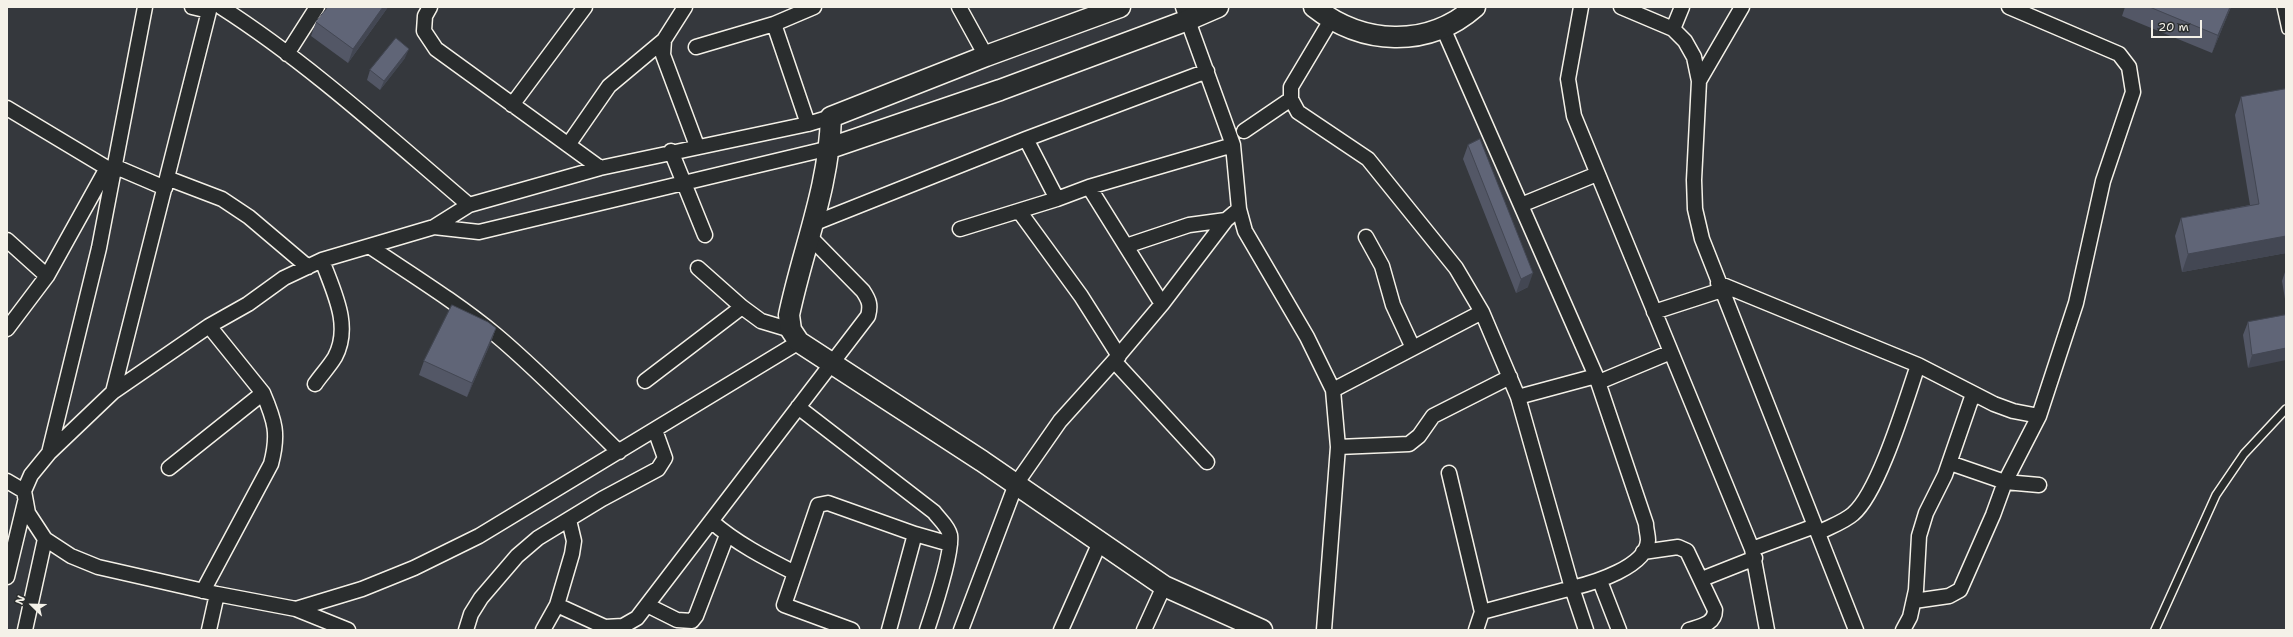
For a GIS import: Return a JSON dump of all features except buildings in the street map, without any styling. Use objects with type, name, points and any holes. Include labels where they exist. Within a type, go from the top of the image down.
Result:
[{"type":"street","points":[[49,453],[145,7]]},
{"type":"street","points":[[192,7],[213,8],[251,26],[287,54],[469,205]]},
{"type":"street","points":[[287,54],[317,7]]},
{"type":"street","points":[[430,7],[425,16],[424,31],[436,49],[600,168]]},
{"type":"street","points":[[512,105],[585,7]]},
{"type":"street","points":[[568,145],[610,86],[664,40],[685,7]]},
{"type":"street","points":[[696,47],[774,24],[814,7]]},
{"type":"street","points":[[959,7],[986,56]]},
{"type":"street","points":[[7,577],[24,497],[31,475],[49,453],[113,392],[209,326],[248,304],[284,278],[322,260],[434,227],[469,205],[600,168],[697,146],[808,124],[832,117],[986,56],[1120,7]]},
{"type":"street","points":[[434,227],[479,232],[830,148],[1000,90],[1185,14],[1218,7]]},
{"type":"street","points":[[1314,7],[1331,20],[1366,35],[1405,38],[1443,28],[1466,15],[1475,7]]},
{"type":"street","points":[[1581,7],[1568,79],[1574,116],[1753,553],[1767,630]]},
{"type":"street","points":[[1621,7],[1673,29],[1685,41],[1694,57],[1700,81],[1694,180],[1695,209],[1702,239],[1856,630]]},
{"type":"street","points":[[1673,29],[1682,7]]},
{"type":"street","points":[[1700,81],[1742,7]]},
{"type":"street","points":[[1914,601],[1949,596],[1960,590],[1993,515],[2005,482],[2039,416],[2076,303],[2103,181],[2133,92],[2129,67],[2119,54],[2009,7]]},
{"type":"street","points":[[113,392],[166,183],[213,8]]},
{"type":"street","points":[[1185,14],[1233,145],[1239,209],[1245,232],[1307,337],[1333,390],[1338,446],[1324,630]]},
{"type":"street","points":[[1331,20],[1291,87],[1291,99],[1298,112],[1368,159],[1456,268],[1482,312],[1518,396],[1572,588],[1586,630]]},
{"type":"street","points":[[774,24],[808,124]]},
{"type":"street","points":[[1443,28],[1598,379],[1646,524],[1648,541],[1638,559],[1600,581],[1482,612]]},
{"type":"street","points":[[664,40],[663,55],[697,146]]},
{"type":"street","points":[[813,230],[1026,139],[1207,71]]},
{"type":"street","points":[[1244,131],[1291,99]]},
{"type":"street","points":[[7,108],[111,167],[222,199],[248,217],[308,267]]},
{"type":"street","points":[[795,336],[789,315],[813,230],[830,148],[832,117]]},
{"type":"street","points":[[1026,139],[1057,199]]},
{"type":"street","points":[[960,229],[1057,199],[1089,187],[1233,145]]},
{"type":"street","points":[[671,152],[705,235]]},
{"type":"street","points":[[7,329],[47,276],[111,167]]},
{"type":"street","points":[[1521,205],[1597,174]]},
{"type":"street","points":[[1089,187],[1162,304]]},
{"type":"street","points":[[961,630],[1016,484],[1060,421],[1116,359],[1162,304],[1226,220],[1239,209]]},
{"type":"street","points":[[1019,211],[1081,296],[1116,359],[1207,462]]},
{"type":"street","points":[[1126,246],[1189,225],[1226,220]]},
{"type":"street","points":[[557,605],[605,627],[616,628],[623,626],[637,618],[868,316],[870,308],[869,300],[813,230]]},
{"type":"street","points":[[1366,237],[1382,266],[1393,305],[1413,348]]},
{"type":"street","points":[[7,240],[47,276]]},
{"type":"street","points":[[369,246],[452,301],[496,335],[538,372],[619,452]]},
{"type":"street","points":[[315,384],[335,357],[342,341],[343,320],[322,260]]},
{"type":"street","points":[[698,268],[761,321],[795,336],[832,364],[1016,484],[1164,586],[1262,630]]},
{"type":"street","points":[[1654,312],[1720,286],[1918,365],[1973,394],[2013,411],[2039,416]]},
{"type":"street","points":[[645,381],[742,306]]},
{"type":"street","points":[[1333,390],[1482,312]]},
{"type":"street","points":[[202,591],[271,464],[276,444],[275,423],[263,393],[209,326]]},
{"type":"street","points":[[296,609],[362,588],[414,568],[479,536],[655,430],[795,336]]},
{"type":"street","points":[[1518,396],[1598,379],[1671,352]]},
{"type":"street","points":[[1702,580],[1753,553],[1816,530],[1853,514],[1869,492],[1883,463],[1918,365]]},
{"type":"street","points":[[1338,446],[1409,444],[1419,436],[1433,416],[1510,377]]},
{"type":"street","points":[[169,468],[263,393]]},
{"type":"street","points":[[1903,630],[1910,618],[1914,601],[1919,536],[1926,513],[1950,463],[1973,394]]},
{"type":"street","points":[[798,408],[934,512],[950,535],[950,544],[927,630]]},
{"type":"street","points":[[466,630],[471,614],[481,598],[518,556],[538,538],[658,469],[665,458],[655,430]]},
{"type":"street","points":[[1950,463],[2005,482],[2039,485]]},
{"type":"street","points":[[1449,473],[1482,612],[1476,630]]},
{"type":"street","points":[[7,481],[24,497],[28,513],[45,539],[71,556],[98,567],[202,591],[296,609],[348,630]]},
{"type":"street","points":[[852,630],[784,605],[818,504],[828,503],[916,534],[950,544]]},
{"type":"street","points":[[543,630],[557,605],[574,541],[569,520]]},
{"type":"street","points":[[711,521],[727,535],[795,573]]},
{"type":"street","points":[[889,630],[916,534]]},
{"type":"street","points":[[647,605],[677,620],[692,621],[696,616],[727,535]]},
{"type":"street","points":[[26,630],[45,539]]},
{"type":"street","points":[[1061,630],[1100,542]]},
{"type":"street","points":[[1643,552],[1683,548],[1687,551],[1715,610],[1715,615],[1709,623],[1689,630]]},
{"type":"street","points":[[1600,581],[1619,630]]},
{"type":"street","points":[[1144,630],[1164,586]]},
{"type":"street","points":[[209,630],[217,594]]},
{"type":"lane","points":[[2281,7],[2286,30]]},
{"type":"lane","points":[[2155,630],[2216,495],[2244,454],[2286,409]]}]
